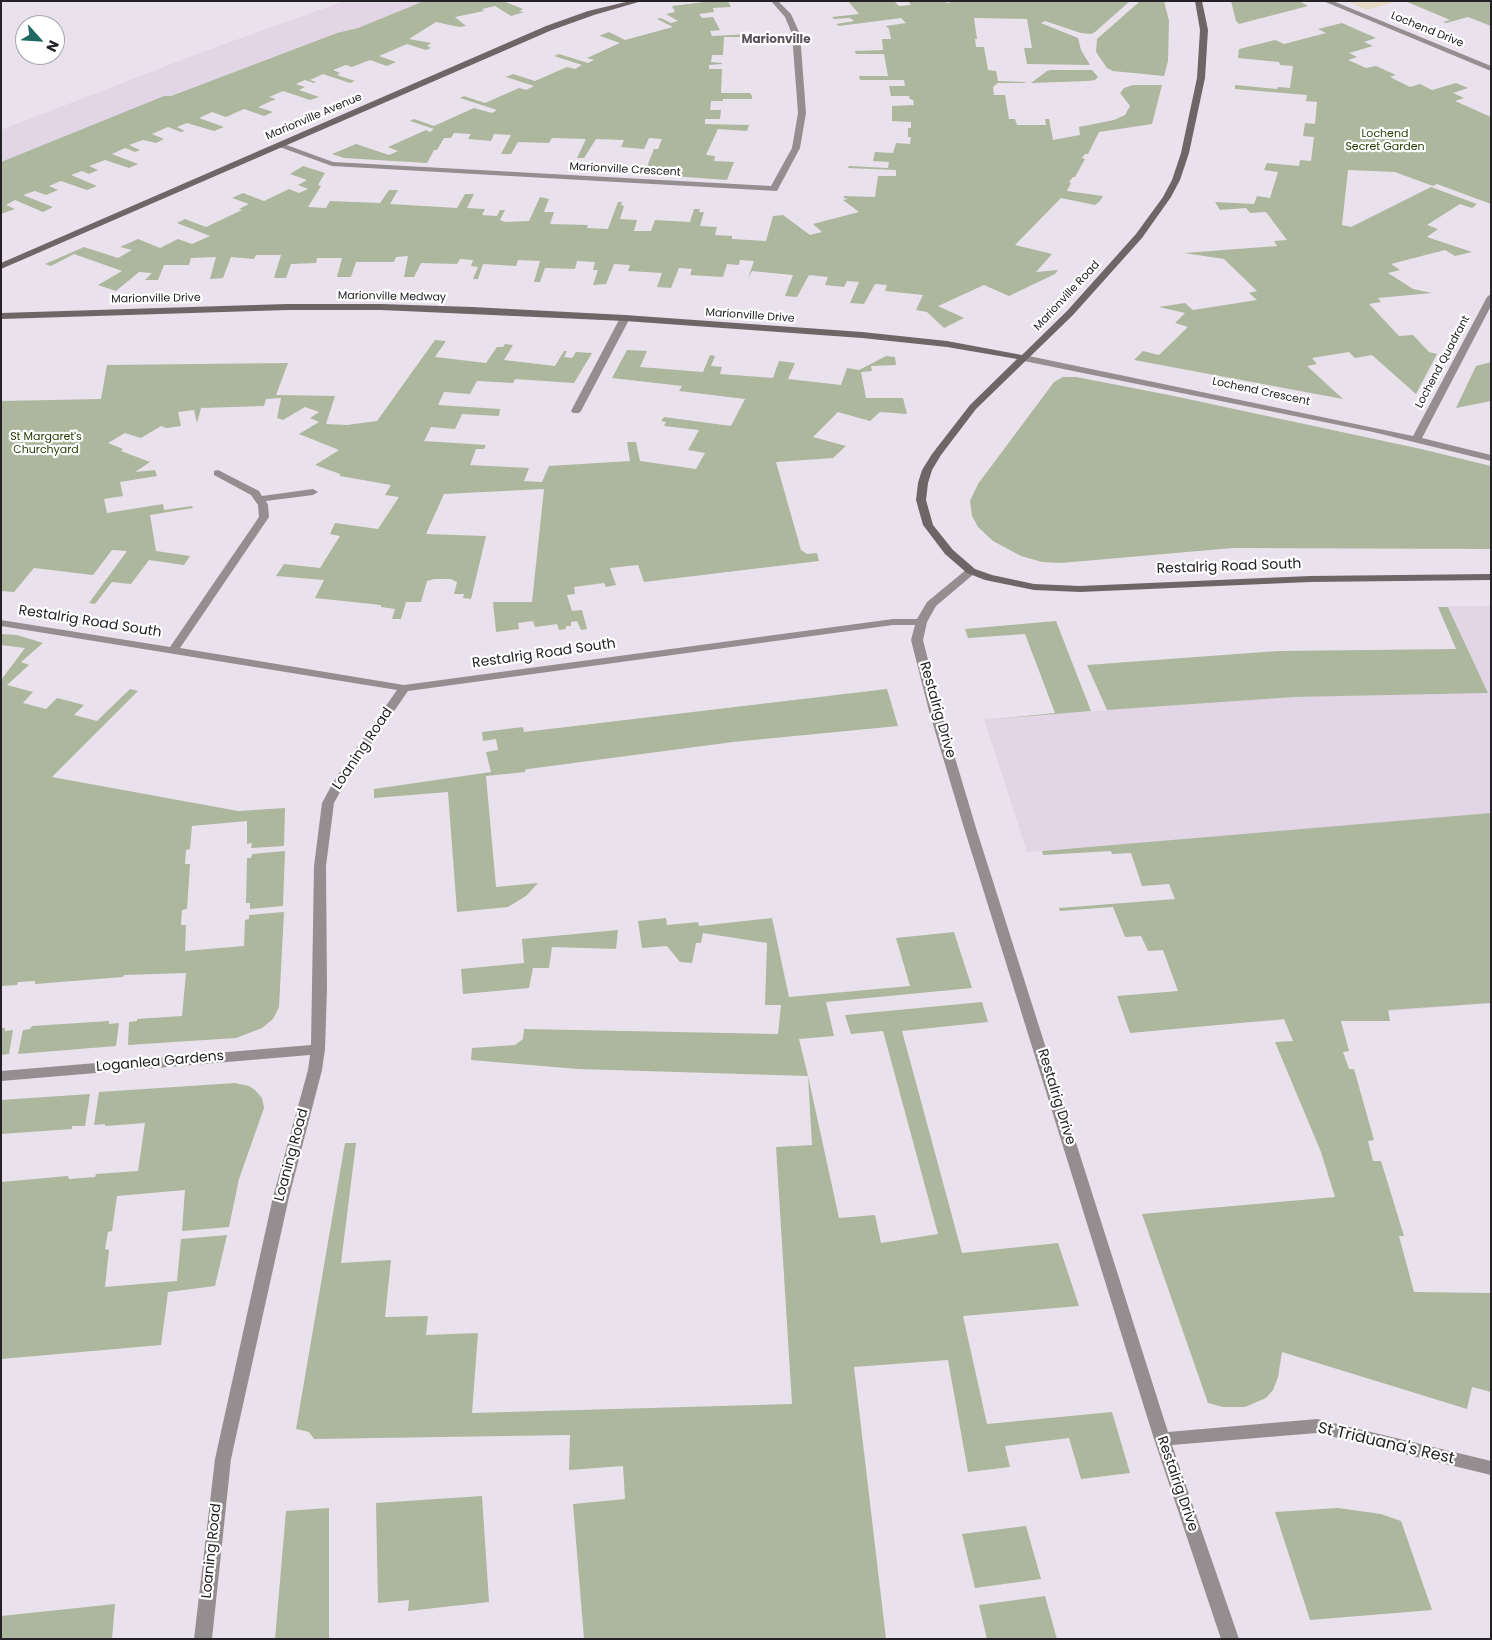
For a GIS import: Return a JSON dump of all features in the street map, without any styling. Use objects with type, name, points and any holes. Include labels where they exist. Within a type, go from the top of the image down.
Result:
[{"type":"street","name":"Marionville Avenue","points":[[1,266],[556,25],[591,13],[639,1]]},
{"type":"street","name":"Marionville Crescent","points":[[278,145],[332,164],[774,189],[796,148],[802,113],[796,34],[788,16],[774,1]]},
{"type":"street","name":"Marionville Road","points":[[971,571],[949,552],[928,525],[921,500],[927,470],[973,407],[1070,313],[1139,236],[1157,213],[1176,180],[1185,153],[1202,78],[1204,30],[1198,1]]},
{"type":"street","name":"Lochend Drive","points":[[1326,1],[1491,69]]},
{"type":"street","name":"Lochend Quadrant","points":[[1416,439],[1490,302]]},
{"type":"street","name":"Marionville Drive","points":[[1,316],[311,307]]},
{"type":"street","name":"Marionville Medway","points":[[311,307],[472,310]]},
{"type":"street","name":"Marionville Drive","points":[[472,310],[625,318],[862,336],[956,346],[1024,358]]},
{"type":"street","points":[[576,411],[625,318]]},
{"type":"street","name":"Lochend Crescent","points":[[1024,358],[1252,403],[1416,439],[1491,458]]},
{"type":"street","points":[[218,473],[248,488],[260,499],[313,492]]},
{"type":"street","name":"Restalrig Road South","points":[[173,650],[262,520],[264,508],[260,499]]},
{"type":"street","name":"Restalrig Road South","points":[[971,571],[989,578],[1034,588],[1080,589],[1310,579],[1491,577]]},
{"type":"street","name":"Restalrig Drive","points":[[971,571],[931,604],[921,622],[917,640],[935,711],[1162,1439],[1230,1639]]},
{"type":"street","name":"Restalrig Road South","points":[[1,623],[404,688],[893,622],[921,622]]},
{"type":"street","name":"Loaning Road","points":[[203,1639],[222,1459],[281,1197],[316,1070],[318,1049],[320,866],[328,802],[346,772],[404,688]]},
{"type":"street","name":"Loganlea Gardens","points":[[1,1076],[318,1049]]},
{"type":"street","name":"St Triduana's Rest","points":[[1162,1439],[1317,1426],[1491,1468]]},
{"type":"shaded area","points":[[344,1],[424,1],[358,28],[337,33],[167,97],[164,96],[1,162],[1,130],[197,54]]},
{"type":"shaded area","points":[[1348,1],[1398,1],[1366,10]]},
{"type":"shaded area","points":[[1448,606],[1491,606],[1491,1003],[1249,1023],[1177,840],[1027,852],[984,719],[1295,697],[1488,693]]},
{"type":"green space","points":[[424,1],[503,1],[523,9],[519,11],[524,12],[511,16],[495,6],[482,9],[484,11],[455,17],[466,26],[459,27],[436,22],[409,39],[431,43],[427,46],[431,48],[426,50],[407,44],[379,56],[396,62],[387,66],[370,60],[352,67],[346,65],[333,70],[340,73],[337,75],[355,81],[350,83],[323,74],[310,80],[316,82],[314,83],[305,80],[296,84],[305,87],[299,90],[319,97],[310,100],[283,91],[269,97],[276,99],[258,107],[273,112],[264,116],[244,109],[226,117],[212,112],[199,118],[224,127],[214,131],[187,123],[177,127],[185,131],[181,132],[168,127],[152,134],[164,139],[156,143],[143,140],[129,145],[140,150],[135,152],[125,148],[112,154],[138,164],[129,168],[105,160],[89,166],[98,170],[89,174],[82,171],[71,175],[97,186],[87,190],[61,181],[49,186],[58,190],[46,195],[35,191],[23,195],[53,207],[43,212],[15,200],[6,205],[15,209],[1,214],[1,162],[164,96],[171,96],[337,33],[358,28]]},
{"type":"green space","points":[[728,1],[731,7],[713,8],[714,12],[699,14],[702,18],[713,17],[720,30],[710,31],[712,36],[751,34],[751,37],[724,37],[723,55],[712,55],[711,62],[722,64],[709,65],[709,69],[722,69],[721,93],[750,93],[752,96],[752,99],[711,101],[710,110],[721,110],[720,119],[705,119],[705,124],[749,125],[747,131],[718,129],[706,155],[715,156],[714,161],[734,162],[727,180],[644,174],[654,149],[658,149],[662,139],[649,138],[644,149],[621,147],[624,140],[596,139],[584,158],[577,158],[586,139],[552,138],[549,143],[518,142],[511,154],[501,154],[511,135],[494,134],[491,141],[468,139],[471,134],[454,133],[451,138],[444,138],[437,150],[434,150],[427,163],[344,158],[332,154],[356,144],[389,155],[398,151],[388,147],[426,130],[430,132],[434,129],[410,121],[414,119],[434,126],[474,108],[492,113],[497,110],[460,98],[464,96],[485,103],[519,88],[526,90],[534,86],[506,77],[513,74],[535,81],[567,67],[575,69],[582,65],[554,56],[559,54],[588,63],[594,60],[587,58],[620,43],[601,35],[609,32],[625,40],[673,27],[657,19],[661,18],[671,23],[678,21],[666,14],[675,12],[672,6]]},
{"type":"green space","points":[[848,1],[894,1],[899,6],[911,5],[908,1],[945,1],[947,3],[956,1],[1130,1],[1091,34],[1081,33],[1045,21],[1041,23],[1078,38],[1081,50],[1090,65],[1027,64],[1024,48],[1032,48],[1027,19],[974,18],[977,39],[975,39],[976,47],[984,47],[988,70],[996,71],[998,81],[1025,82],[998,83],[993,87],[994,95],[1005,95],[1009,119],[1015,119],[1017,125],[1046,125],[1045,119],[1049,119],[1053,140],[1080,135],[1079,127],[1114,120],[1125,115],[1130,106],[1120,93],[1124,88],[1133,85],[1162,85],[1152,124],[1099,132],[1088,154],[1085,154],[1082,158],[1085,159],[1075,177],[1069,182],[1071,183],[1067,191],[1103,196],[1100,201],[1095,205],[1061,198],[1015,245],[1052,254],[1036,272],[1058,270],[1055,274],[1009,296],[984,285],[938,306],[964,318],[944,328],[927,312],[916,310],[923,295],[885,291],[887,285],[875,284],[864,304],[850,303],[859,282],[847,281],[844,287],[825,285],[828,277],[809,275],[797,297],[785,296],[793,275],[752,271],[748,278],[754,261],[740,260],[739,265],[727,264],[723,277],[690,275],[692,269],[679,268],[671,288],[657,287],[662,273],[628,271],[630,265],[614,264],[606,284],[593,285],[598,270],[593,270],[595,262],[577,261],[575,269],[545,268],[540,282],[534,282],[540,261],[518,260],[516,266],[483,264],[478,279],[473,279],[478,267],[471,266],[473,260],[460,259],[457,264],[421,263],[414,277],[404,277],[408,256],[396,257],[394,262],[356,262],[351,277],[337,277],[342,258],[317,258],[316,263],[291,264],[286,278],[274,278],[281,255],[256,255],[254,259],[231,257],[223,278],[210,279],[216,257],[191,258],[189,265],[164,265],[158,280],[145,280],[152,273],[139,272],[116,291],[98,285],[122,271],[74,254],[51,266],[45,264],[84,247],[118,258],[132,250],[120,247],[138,239],[160,248],[178,239],[192,244],[210,236],[177,223],[185,219],[206,227],[242,210],[239,209],[249,204],[232,198],[243,193],[264,201],[289,189],[299,193],[308,189],[298,185],[307,180],[290,174],[303,166],[325,173],[318,185],[321,186],[308,207],[326,208],[330,201],[380,203],[389,190],[398,190],[390,204],[457,208],[465,194],[474,194],[467,208],[485,209],[482,215],[497,216],[500,210],[505,210],[500,220],[505,222],[529,221],[540,197],[549,199],[544,212],[554,212],[550,224],[588,225],[587,228],[608,229],[618,202],[622,202],[621,205],[624,206],[620,219],[637,220],[634,231],[651,231],[655,220],[690,222],[694,209],[700,209],[699,212],[704,212],[700,226],[717,227],[715,235],[732,236],[732,239],[766,241],[773,216],[783,215],[810,235],[822,232],[813,224],[859,212],[843,200],[848,199],[844,198],[844,196],[875,197],[878,176],[896,176],[896,170],[848,168],[849,166],[888,168],[889,162],[873,161],[875,152],[893,153],[896,143],[910,144],[911,137],[908,137],[908,128],[911,128],[911,122],[892,121],[892,106],[914,105],[913,100],[909,96],[891,96],[889,86],[905,86],[904,80],[860,80],[859,76],[888,76],[884,54],[856,54],[855,51],[883,50],[882,39],[891,39],[889,29],[886,26],[906,23],[901,18],[839,26],[836,24],[854,21],[850,18],[834,19],[832,17],[859,14]]},
{"type":"green space","points":[[1135,1],[1164,1],[1169,21],[1168,61],[1164,76],[1113,71],[1107,68],[1096,52],[1097,39],[1139,2]]},
{"type":"green space","points":[[1231,1],[1299,1],[1308,6],[1239,24],[1236,21]]},
{"type":"green space","points":[[1405,1],[1491,1],[1491,26],[1468,17],[1446,23],[1443,22],[1450,20]]},
{"type":"green space","name":"Lochend Secret Garden","points":[[1342,23],[1376,38],[1364,42],[1373,46],[1349,53],[1357,57],[1348,60],[1366,68],[1376,66],[1396,75],[1390,77],[1410,87],[1420,84],[1432,90],[1456,83],[1468,88],[1453,93],[1464,98],[1455,101],[1491,117],[1491,204],[1437,184],[1433,186],[1395,172],[1348,170],[1342,225],[1351,227],[1431,187],[1477,204],[1472,208],[1460,204],[1427,225],[1438,229],[1427,237],[1472,252],[1455,256],[1445,250],[1391,264],[1400,270],[1388,273],[1413,289],[1432,293],[1378,298],[1381,302],[1369,304],[1399,336],[1413,335],[1429,352],[1437,354],[1416,394],[1372,355],[1355,358],[1349,352],[1312,358],[1317,364],[1307,366],[1343,399],[1134,360],[1143,351],[1159,355],[1188,327],[1175,323],[1185,313],[1159,307],[1185,303],[1193,310],[1257,300],[1249,293],[1257,291],[1224,259],[1184,253],[1277,246],[1274,241],[1287,240],[1266,212],[1250,213],[1246,208],[1220,210],[1215,202],[1254,204],[1257,196],[1270,198],[1278,172],[1264,170],[1267,163],[1299,166],[1300,160],[1311,161],[1314,137],[1303,136],[1305,123],[1315,124],[1317,102],[1306,101],[1307,95],[1235,89],[1235,85],[1277,89],[1278,87],[1290,88],[1293,66],[1280,65],[1279,62],[1238,58],[1239,49],[1275,40],[1284,44],[1326,33],[1318,29]]},
{"type":"green space","points":[[1051,70],[1092,70],[1098,77],[1095,80],[1088,81],[1031,83]]},
{"type":"green space","name":"St Margaret's Churchyard","points":[[435,340],[446,341],[435,357],[486,363],[497,347],[503,347],[505,344],[513,345],[504,360],[555,366],[564,351],[567,351],[564,357],[572,358],[576,352],[592,353],[574,383],[515,379],[513,383],[477,381],[470,394],[444,392],[438,405],[500,409],[499,416],[462,414],[455,429],[431,427],[424,441],[486,445],[484,449],[476,449],[470,465],[529,468],[524,481],[542,482],[549,466],[630,461],[627,442],[636,442],[640,461],[696,469],[705,453],[688,450],[699,430],[664,426],[666,422],[661,421],[664,417],[731,426],[745,399],[679,391],[682,386],[612,378],[627,350],[647,351],[640,367],[703,372],[710,355],[715,356],[711,366],[722,367],[720,374],[773,378],[779,361],[795,363],[788,379],[841,385],[847,368],[859,370],[886,356],[895,357],[896,365],[871,366],[872,371],[861,372],[866,398],[903,398],[907,414],[880,412],[870,421],[838,412],[813,437],[846,446],[833,458],[776,462],[801,550],[807,554],[817,553],[819,561],[644,582],[638,565],[610,568],[616,585],[606,587],[604,583],[574,587],[575,594],[567,595],[572,611],[582,610],[587,629],[581,630],[577,621],[571,622],[571,626],[566,626],[566,629],[559,630],[557,624],[535,627],[533,621],[518,623],[519,629],[496,632],[493,602],[532,602],[544,489],[444,494],[426,534],[486,536],[471,599],[463,598],[464,594],[454,594],[457,582],[451,579],[434,579],[427,581],[421,602],[406,602],[401,619],[392,619],[395,609],[381,607],[381,605],[315,598],[324,580],[276,576],[284,564],[320,568],[340,536],[330,534],[335,523],[378,529],[399,497],[385,495],[391,485],[340,476],[340,474],[315,465],[339,450],[299,434],[319,422],[310,418],[319,412],[305,407],[283,420],[277,418],[281,398],[266,399],[264,406],[201,408],[197,423],[194,410],[178,412],[181,426],[166,428],[161,426],[141,438],[125,433],[108,443],[123,449],[121,451],[150,462],[135,472],[155,470],[157,476],[120,482],[123,496],[104,499],[107,513],[163,504],[164,510],[192,506],[193,508],[150,515],[156,551],[190,556],[184,565],[149,560],[131,584],[112,582],[95,604],[89,603],[127,551],[112,550],[93,575],[34,568],[14,592],[1,591],[1,401],[101,399],[107,365],[288,363],[276,395],[335,396],[326,424],[347,425],[377,421]]},
{"type":"green space","points":[[1491,362],[1491,401],[1456,408],[1476,366]]},
{"type":"green space","points":[[1063,377],[1076,377],[1169,395],[1421,449],[1491,466],[1491,549],[1233,548],[1061,563],[1042,562],[1021,556],[993,541],[978,527],[972,516],[970,501],[978,484],[1054,382]]},
{"type":"green space","points":[[1438,607],[1448,607],[1488,693],[1295,697],[1107,710],[1087,665],[1278,651],[1456,649]]},
{"type":"green space","points":[[1056,621],[1091,711],[996,719],[1055,713],[1025,634],[968,638],[965,629]]},
{"type":"green space","points":[[1,634],[17,635],[43,643],[21,662],[29,665],[7,685],[33,692],[23,703],[46,709],[57,698],[84,705],[74,715],[97,721],[130,689],[138,691],[52,777],[238,811],[285,808],[284,846],[251,848],[252,843],[247,844],[247,821],[192,826],[190,849],[186,850],[185,864],[190,864],[187,909],[182,910],[181,925],[186,925],[185,951],[244,946],[245,920],[249,919],[249,915],[284,912],[279,1007],[273,1019],[262,1028],[236,1038],[128,1045],[129,1022],[137,1021],[137,1019],[182,1016],[186,973],[124,975],[123,977],[35,984],[35,981],[18,982],[17,985],[1,986],[1,680],[25,648],[1,645]]},
{"type":"green space","points":[[887,689],[898,726],[733,742],[486,776],[496,887],[538,883],[526,896],[508,907],[457,912],[448,792],[374,798],[374,789],[491,772],[486,752],[498,750],[496,739],[483,741],[482,732],[523,727],[524,732]]},
{"type":"green space","points":[[1491,813],[1491,1003],[1388,1010],[1390,1021],[1341,1021],[1349,1051],[1343,1052],[1349,1069],[1354,1069],[1374,1140],[1368,1141],[1373,1161],[1381,1161],[1404,1236],[1399,1236],[1414,1292],[1491,1293],[1491,1392],[1472,1387],[1467,1409],[1282,1352],[1278,1377],[1273,1390],[1266,1398],[1245,1407],[1223,1407],[1208,1403],[1142,1214],[1335,1197],[1321,1152],[1275,1042],[1293,1041],[1284,1019],[1130,1033],[1117,996],[1178,991],[1163,950],[1148,951],[1141,936],[1125,937],[1113,907],[1060,911],[1059,908],[1175,899],[1169,884],[1142,886],[1131,853],[1112,854],[1111,851],[1043,855],[1042,851]]},
{"type":"green space","points":[[285,851],[283,906],[250,909],[250,903],[246,903],[247,858],[251,858],[252,854]]},
{"type":"green space","points":[[666,918],[667,925],[698,922],[699,926],[772,918],[789,997],[910,986],[896,938],[954,932],[972,988],[826,1002],[834,1036],[799,1039],[808,1076],[578,1069],[471,1060],[472,1048],[515,1045],[523,1039],[524,1029],[778,1034],[781,1005],[765,1005],[767,943],[703,933],[701,943],[696,943],[692,963],[680,962],[667,946],[642,948],[638,921]]},
{"type":"green space","points":[[618,930],[616,949],[552,947],[549,968],[533,968],[529,988],[463,994],[461,969],[524,963],[522,939]]},
{"type":"green space","points":[[982,1002],[988,1022],[902,1031],[962,1253],[1058,1243],[1079,1306],[963,1316],[987,1424],[1112,1412],[1130,1473],[1081,1479],[1069,1438],[1005,1446],[1010,1467],[968,1472],[948,1360],[854,1367],[886,1639],[584,1639],[573,1504],[625,1499],[623,1466],[569,1470],[570,1435],[314,1439],[309,1432],[296,1429],[345,1143],[356,1143],[341,1263],[391,1260],[385,1317],[428,1316],[426,1335],[478,1333],[472,1413],[792,1404],[776,1147],[812,1145],[808,1076],[839,1218],[875,1215],[881,1243],[938,1234],[883,1031],[851,1034],[845,1015]]},
{"type":"green space","points":[[109,1021],[109,1024],[119,1023],[116,1046],[18,1054],[23,1030],[30,1029],[32,1026]]},
{"type":"green space","points":[[1,1028],[5,1028],[5,1031],[13,1030],[9,1054],[1,1055]]},
{"type":"green space","points":[[235,1083],[249,1086],[255,1090],[262,1098],[264,1108],[239,1179],[229,1227],[182,1231],[185,1190],[117,1196],[112,1231],[108,1232],[105,1249],[109,1250],[105,1287],[177,1281],[181,1239],[227,1235],[215,1286],[168,1292],[161,1345],[1,1359],[1,1182],[68,1176],[69,1179],[95,1177],[96,1174],[138,1171],[145,1123],[94,1125],[99,1092]]},
{"type":"green space","points":[[90,1094],[85,1126],[72,1126],[72,1129],[1,1134],[1,1100]]},
{"type":"green space","points":[[482,1496],[489,1602],[408,1611],[409,1600],[378,1603],[376,1503]]},
{"type":"green space","points":[[329,1508],[329,1639],[275,1639],[286,1511]]},
{"type":"green space","points":[[1338,1508],[1381,1514],[1401,1521],[1432,1610],[1310,1620],[1275,1512]]},
{"type":"green space","points":[[1026,1526],[1041,1579],[975,1588],[962,1534]]},
{"type":"green space","points":[[1045,1596],[1057,1639],[987,1639],[979,1605]]},
{"type":"green space","points":[[115,1604],[112,1639],[1,1639],[1,1616]]},
{"type":"district","name":"Marionville","points":[[776,40]]}]
